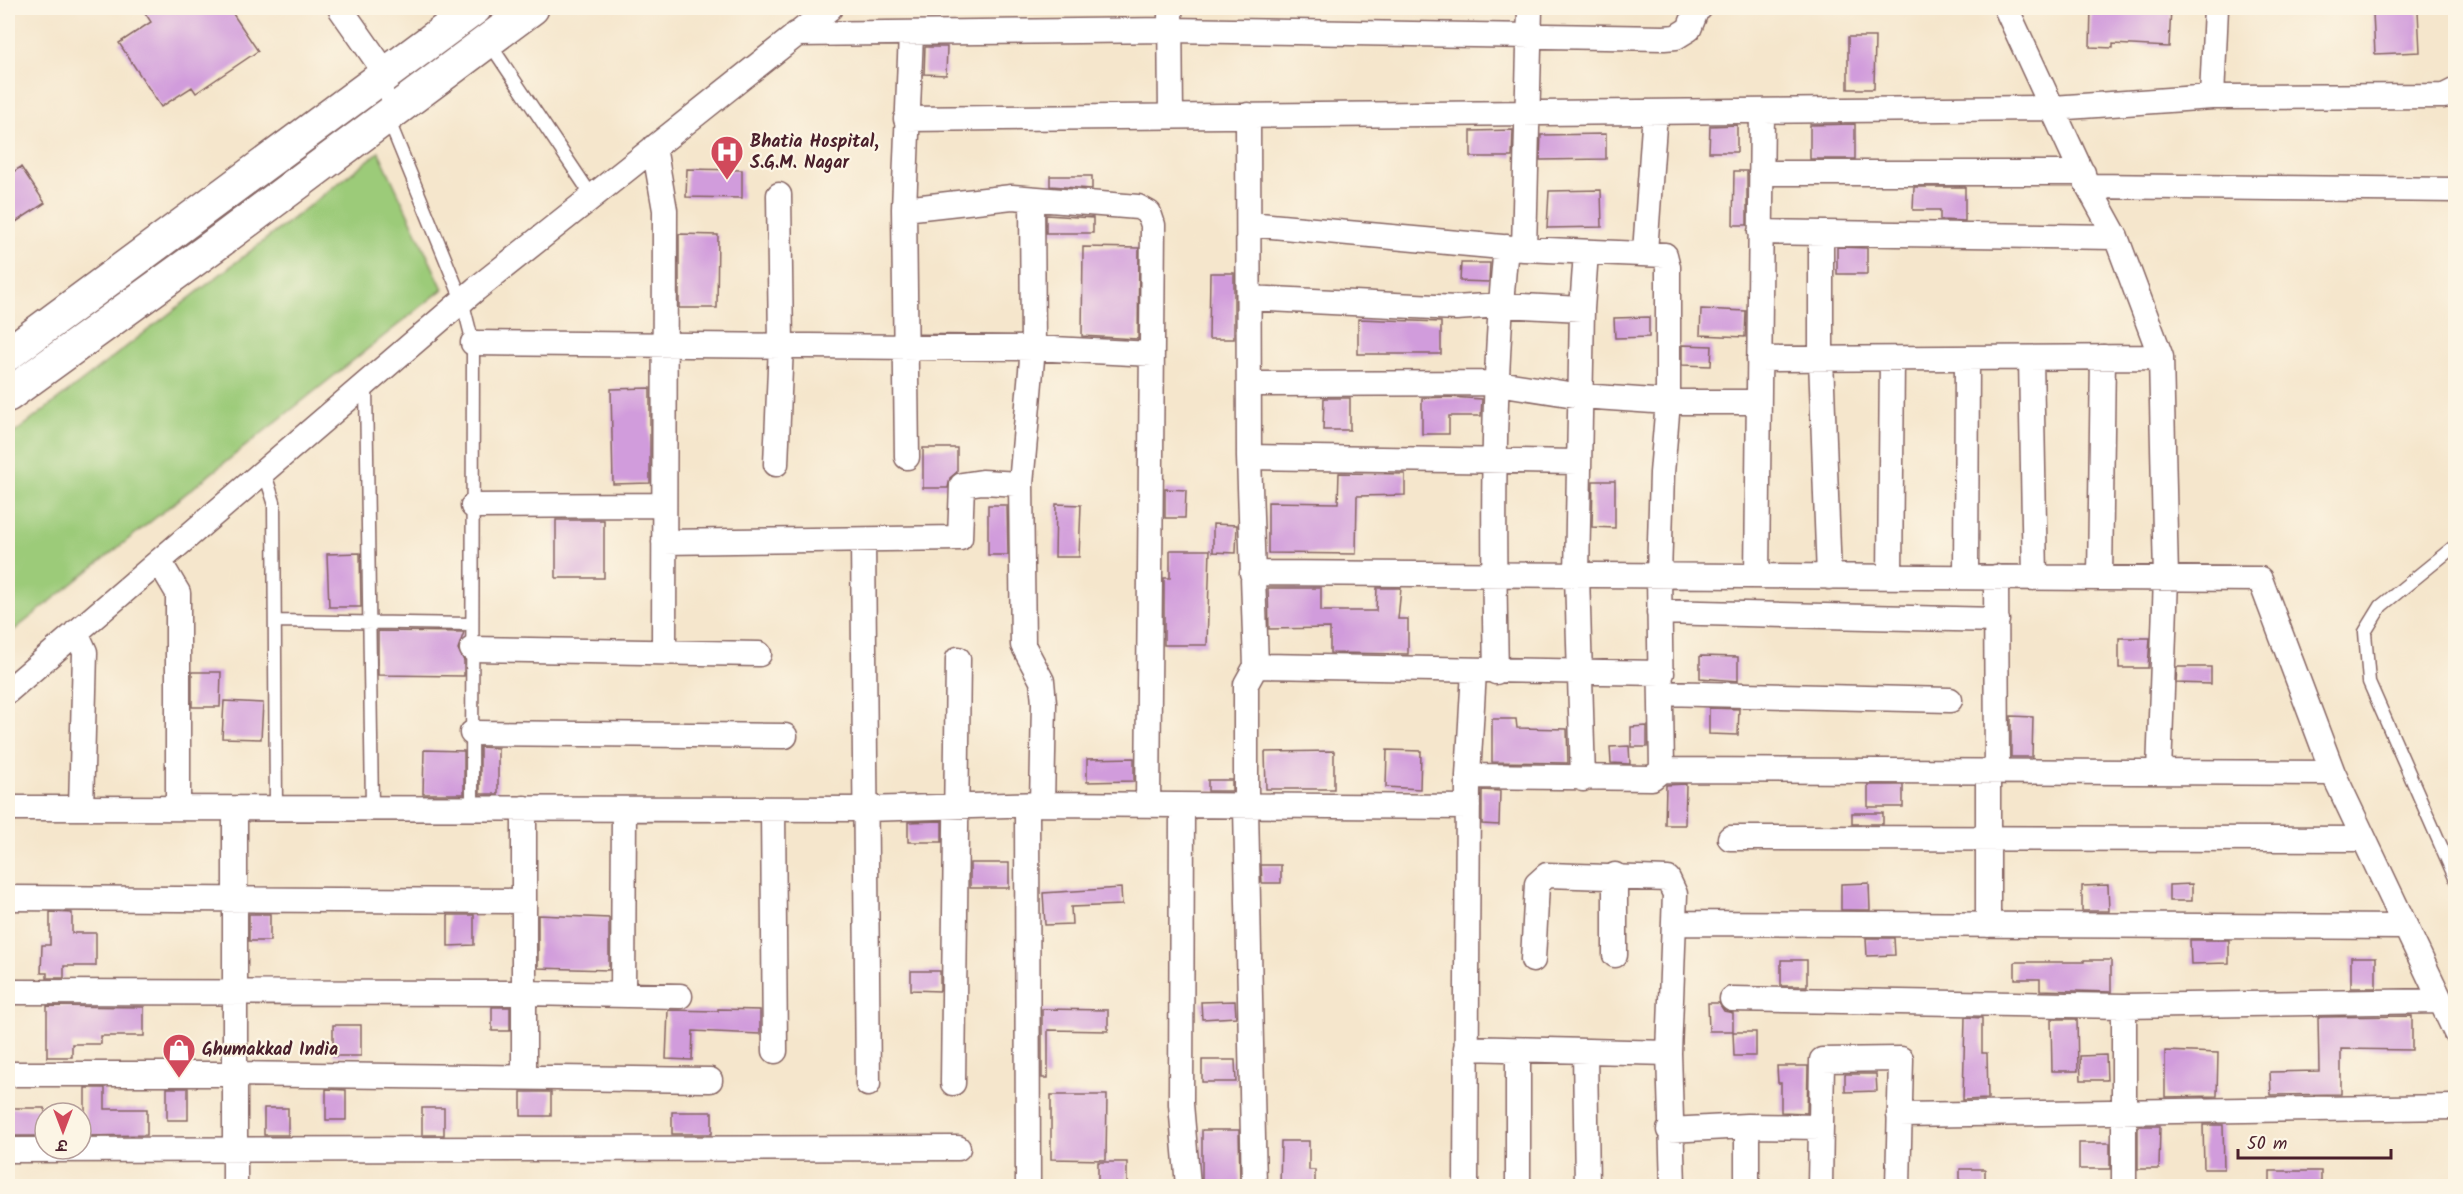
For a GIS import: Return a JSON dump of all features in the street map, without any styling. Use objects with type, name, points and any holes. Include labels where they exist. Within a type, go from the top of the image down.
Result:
[{"type":"street","points":[[340,8],[387,75]]},
{"type":"street","points":[[8,354],[475,8]]},
{"type":"street","points":[[8,395],[531,8]]},
{"type":"street","points":[[12,677],[76,632],[462,300],[830,8]]},
{"type":"street","points":[[1466,1186],[1468,776],[1485,671],[1494,575],[1500,305],[1515,248],[1528,113],[1530,8]]},
{"type":"street","points":[[796,34],[911,33],[1170,19],[1530,35],[1676,37],[1689,29],[1696,9],[1700,8]]},
{"type":"street","points":[[2007,8],[2085,179],[2116,237],[2161,357],[2166,578],[2158,772]]},
{"type":"street","points":[[2212,97],[2216,8]]},
{"type":"street","points":[[1170,19],[1171,116]]},
{"type":"street","points":[[907,457],[904,209],[911,33]]},
{"type":"street","points":[[906,119],[2053,108],[2212,97],[2444,96],[2456,90]]},
{"type":"street","points":[[1756,576],[1762,111]]},
{"type":"street","points":[[1645,252],[1654,112]]},
{"type":"street","points":[[1248,115],[1249,457],[1256,666],[1246,684],[1246,808],[1254,1186]]},
{"type":"street","points":[[654,147],[665,210],[663,652]]},
{"type":"street","points":[[1761,173],[2085,179],[2456,190]]},
{"type":"street","points":[[776,464],[781,345],[779,195]]},
{"type":"street","points":[[904,209],[1012,197],[1138,207],[1149,213],[1153,225],[1148,805]]},
{"type":"street","points":[[1028,1186],[1034,805],[1044,703],[1042,681],[1023,645],[1021,484],[1033,348],[1032,199]]},
{"type":"street","points":[[1250,224],[1515,248],[1586,252],[1645,252],[1665,255],[1668,267],[1668,402],[1662,473],[1659,576],[1662,770]]},
{"type":"street","points":[[1760,232],[2116,237]]},
{"type":"street","points":[[1821,234],[1821,359],[1829,577]]},
{"type":"street","points":[[1583,779],[1576,575],[1582,309],[1586,252]]},
{"type":"street","points":[[1250,298],[1456,308],[1500,305],[1582,309]]},
{"type":"street","points":[[473,343],[1033,348],[1152,354]]},
{"type":"street","points":[[2100,578],[2103,357]]},
{"type":"street","points":[[1759,359],[2161,357]]},
{"type":"street","points":[[1966,577],[1967,358]]},
{"type":"street","points":[[2031,358],[2035,578]]},
{"type":"street","points":[[1890,577],[1892,359]]},
{"type":"street","points":[[1249,384],[1498,383],[1581,396],[1668,402],[1757,402]]},
{"type":"street","points":[[1249,457],[1578,462]]},
{"type":"street","points":[[664,542],[863,541],[960,537],[962,485],[982,482],[1021,484]]},
{"type":"street","points":[[473,506],[664,505]]},
{"type":"street","points":[[863,541],[868,1084]]},
{"type":"street","points":[[159,561],[178,593],[178,808]]},
{"type":"street","points":[[1252,573],[2260,579],[2333,773],[2456,1033]]},
{"type":"street","points":[[1988,925],[1988,839],[1993,771],[1996,577]]},
{"type":"street","points":[[1659,612],[1996,620]]},
{"type":"street","points":[[76,632],[85,652],[81,808]]},
{"type":"street","points":[[472,650],[759,654]]},
{"type":"street","points":[[953,1083],[958,659]]},
{"type":"street","points":[[1256,666],[1578,672],[1662,683],[1950,700]]},
{"type":"street","points":[[472,733],[785,736]]},
{"type":"street","points":[[1468,776],[1652,778],[1662,770],[2333,773]]},
{"type":"street","points":[[8,808],[865,809],[956,805],[1148,805],[1246,808],[1468,807]]},
{"type":"street","points":[[1182,806],[1181,1104],[1188,1186]]},
{"type":"street","points":[[524,808],[524,1077]]},
{"type":"street","points":[[235,809],[235,1186]]},
{"type":"street","points":[[623,994],[624,809]]},
{"type":"street","points":[[773,809],[774,1051]]},
{"type":"street","points":[[1730,838],[2363,839]]},
{"type":"street","points":[[1533,960],[1537,884],[1547,875],[1615,875],[1668,879],[1675,894],[1669,1053],[1669,1130],[1673,1186]]},
{"type":"street","points":[[1615,875],[1615,955]]},
{"type":"street","points":[[8,898],[524,901]]},
{"type":"street","points":[[1674,923],[2405,927]]},
{"type":"street","points":[[8,992],[235,991],[680,996]]},
{"type":"street","points":[[1732,999],[2124,1006],[2440,1001]]},
{"type":"street","points":[[2124,1006],[2124,1186]]},
{"type":"street","points":[[1466,1048],[1669,1053]]},
{"type":"street","points":[[1518,1051],[1518,1186]]},
{"type":"street","points":[[1585,1052],[1587,1186]]},
{"type":"street","points":[[1820,1186],[1822,1060],[1901,1059],[1898,1186]]},
{"type":"street","points":[[8,1074],[235,1074],[710,1080]]},
{"type":"street","points":[[1899,1115],[2456,1107]]},
{"type":"street","points":[[1669,1130],[1747,1126],[1821,1127]]},
{"type":"street","points":[[1747,1126],[1747,1186]]},
{"type":"street","points":[[8,1150],[958,1148]]},
{"type":"lane","points":[[487,40],[592,196]]},
{"type":"lane","points":[[387,75],[387,116],[462,300],[473,343],[472,808]]},
{"type":"lane","points":[[366,383],[372,808]]},
{"type":"lane","points":[[264,471],[274,502],[276,808]]},
{"type":"lane","points":[[2456,545],[2381,606],[2365,632],[2369,682],[2456,880]]},
{"type":"lane","points":[[275,621],[472,624]]},
{"type":"green space","points":[[379,152],[443,289],[8,635],[8,438]]},
{"type":"building","points":[[142,8],[229,8],[258,51],[196,93],[192,87],[161,107],[119,43],[151,22]]},
{"type":"building","points":[[2091,8],[2171,8],[2169,47],[2113,44],[2113,48],[2090,47]]},
{"type":"building","points":[[2418,11],[2420,52],[2375,54],[2373,13]]},
{"type":"building","points":[[1848,37],[1875,37],[1874,89],[1848,89]]},
{"type":"building","points":[[925,47],[947,47],[946,75],[924,74]]},
{"type":"building","points":[[1855,124],[1855,159],[1810,159],[1810,125]]},
{"type":"building","points":[[1737,125],[1737,152],[1709,152],[1710,126]]},
{"type":"building","points":[[1513,130],[1512,157],[1471,157],[1471,131]]},
{"type":"building","points":[[1606,134],[1606,159],[1540,160],[1541,135]]},
{"type":"building","points":[[21,167],[45,203],[8,227],[8,175]]},
{"type":"building","points":[[687,169],[742,170],[742,198],[686,197]]},
{"type":"building","points":[[1734,171],[1747,171],[1747,225],[1733,225]]},
{"type":"building","points":[[1050,176],[1092,176],[1092,189],[1050,186]]},
{"type":"building","points":[[1914,187],[1965,187],[1965,221],[1940,220],[1940,210],[1913,210]]},
{"type":"building","points":[[1601,190],[1602,227],[1547,228],[1549,191]]},
{"type":"building","points":[[1046,215],[1093,218],[1093,233],[1046,233]]},
{"type":"building","points":[[679,234],[718,235],[717,308],[679,308]]},
{"type":"building","points":[[1083,247],[1139,248],[1138,339],[1082,336]]},
{"type":"building","points":[[1837,247],[1867,248],[1867,274],[1837,274]]},
{"type":"building","points":[[1461,263],[1490,263],[1489,282],[1460,281]]},
{"type":"building","points":[[1210,273],[1234,273],[1234,339],[1209,339]]},
{"type":"building","points":[[1701,309],[1746,311],[1745,337],[1700,335]]},
{"type":"building","points":[[1649,317],[1649,337],[1615,338],[1614,318]]},
{"type":"building","points":[[1358,319],[1441,322],[1441,354],[1358,354]]},
{"type":"building","points":[[1682,345],[1712,346],[1711,366],[1682,365]]},
{"type":"building","points":[[650,388],[650,483],[613,484],[611,389]]},
{"type":"building","points":[[1324,398],[1350,398],[1350,430],[1323,430]]},
{"type":"building","points":[[1422,398],[1482,399],[1481,416],[1449,416],[1449,434],[1422,434]]},
{"type":"building","points":[[923,448],[957,448],[957,472],[950,478],[948,488],[923,488]]},
{"type":"building","points":[[1339,473],[1405,474],[1405,495],[1357,496],[1356,554],[1268,553],[1268,502],[1338,503]]},
{"type":"building","points":[[1593,481],[1615,481],[1615,528],[1592,527]]},
{"type":"building","points":[[1165,489],[1186,490],[1185,518],[1165,518]]},
{"type":"building","points":[[1056,504],[1081,505],[1079,557],[1055,557]]},
{"type":"building","points":[[988,505],[1007,505],[1008,555],[988,555]]},
{"type":"building","points":[[556,520],[604,520],[604,578],[556,578]]},
{"type":"building","points":[[1213,524],[1237,525],[1236,553],[1213,552]]},
{"type":"building","points":[[1170,550],[1210,550],[1207,645],[1164,645],[1164,578],[1170,578]]},
{"type":"building","points":[[360,553],[361,607],[329,607],[327,554]]},
{"type":"building","points":[[1268,588],[1321,588],[1321,611],[1376,611],[1377,588],[1401,588],[1398,619],[1408,619],[1408,654],[1330,653],[1330,628],[1269,629]]},
{"type":"building","points":[[378,631],[464,632],[458,649],[464,661],[464,676],[378,675]]},
{"type":"building","points":[[2119,638],[2150,638],[2148,668],[2119,668]]},
{"type":"building","points":[[1700,656],[1738,657],[1738,681],[1700,678]]},
{"type":"building","points":[[2177,667],[2211,667],[2211,684],[2176,683]]},
{"type":"building","points":[[192,672],[221,672],[220,707],[192,707]]},
{"type":"building","points":[[224,701],[263,703],[261,739],[222,738]]},
{"type":"building","points":[[1709,708],[1739,709],[1738,735],[1709,734]]},
{"type":"building","points":[[2011,716],[2033,717],[2032,757],[2011,757]]},
{"type":"building","points":[[1492,719],[1516,719],[1517,728],[1567,729],[1568,763],[1492,762]]},
{"type":"building","points":[[1647,726],[1647,747],[1631,747],[1631,727]]},
{"type":"building","points":[[1629,746],[1630,764],[1611,763],[1610,747]]},
{"type":"building","points":[[480,747],[498,748],[498,794],[480,794]]},
{"type":"building","points":[[424,750],[464,751],[464,794],[423,794]]},
{"type":"building","points":[[1387,750],[1421,751],[1420,789],[1386,787]]},
{"type":"building","points":[[1334,751],[1334,789],[1266,789],[1265,752]]},
{"type":"building","points":[[1134,758],[1134,781],[1087,782],[1087,759]]},
{"type":"building","points":[[1208,780],[1232,780],[1232,791],[1208,791]]},
{"type":"building","points":[[1686,784],[1685,825],[1665,825],[1666,785]]},
{"type":"building","points":[[1868,785],[1903,785],[1903,807],[1868,807]]},
{"type":"building","points":[[1482,790],[1500,791],[1499,825],[1482,824]]},
{"type":"building","points":[[1852,813],[1883,813],[1883,824],[1852,824]]},
{"type":"building","points":[[942,821],[942,842],[908,842],[908,822]]},
{"type":"building","points":[[970,863],[1009,863],[1009,888],[970,888]]},
{"type":"building","points":[[1261,865],[1281,865],[1281,883],[1262,883]]},
{"type":"building","points":[[1869,883],[1870,910],[1841,910],[1841,884]]},
{"type":"building","points":[[2192,884],[2192,901],[2169,901],[2169,885]]},
{"type":"building","points":[[2108,885],[2109,911],[2082,911],[2082,886]]},
{"type":"building","points":[[1121,888],[1122,905],[1071,907],[1072,924],[1045,925],[1043,893]]},
{"type":"building","points":[[50,912],[72,913],[72,933],[96,933],[96,966],[64,966],[64,978],[47,978],[47,973],[41,973],[42,945],[50,945]]},
{"type":"building","points":[[249,914],[270,914],[270,941],[249,941]]},
{"type":"building","points":[[448,915],[474,915],[474,945],[448,946]]},
{"type":"building","points":[[538,915],[609,918],[609,970],[538,968]]},
{"type":"building","points":[[1866,938],[1894,938],[1895,955],[1867,956]]},
{"type":"building","points":[[2190,940],[2229,940],[2229,963],[2191,964]]},
{"type":"building","points":[[2351,957],[2376,957],[2376,988],[2351,988]]},
{"type":"building","points":[[1781,960],[1807,960],[1807,986],[1781,986]]},
{"type":"building","points":[[2084,960],[2111,960],[2111,992],[2040,990],[2040,979],[2015,979],[2015,962],[2084,962]]},
{"type":"building","points":[[911,971],[940,971],[940,991],[911,990]]},
{"type":"building","points":[[1235,1001],[1236,1017],[1202,1019],[1201,1002]]},
{"type":"building","points":[[1708,1003],[1719,1003],[1724,1011],[1733,1013],[1733,1031],[1709,1031]]},
{"type":"building","points":[[47,1006],[144,1007],[144,1036],[101,1036],[101,1044],[72,1044],[72,1057],[47,1057]]},
{"type":"building","points":[[492,1007],[510,1007],[510,1031],[492,1031]]},
{"type":"building","points":[[718,1009],[760,1010],[760,1034],[693,1031],[692,1060],[666,1059],[668,1010],[718,1011]]},
{"type":"building","points":[[1042,1009],[1108,1010],[1108,1031],[1048,1030],[1048,1078],[1042,1078]]},
{"type":"building","points":[[2412,1016],[2412,1050],[2341,1049],[2341,1094],[2271,1095],[2270,1072],[2319,1071],[2318,1017]]},
{"type":"building","points":[[1965,1017],[1982,1018],[1982,1053],[1987,1053],[1988,1099],[1963,1100]]},
{"type":"building","points":[[2051,1019],[2077,1019],[2078,1071],[2052,1071]]},
{"type":"building","points":[[333,1025],[361,1025],[361,1056],[333,1056]]},
{"type":"building","points":[[1733,1032],[1756,1032],[1756,1056],[1734,1056]]},
{"type":"building","points":[[2165,1051],[2218,1053],[2217,1096],[2165,1097]]},
{"type":"building","points":[[2106,1055],[2107,1080],[2081,1080],[2080,1056]]},
{"type":"building","points":[[1202,1060],[1235,1060],[1236,1082],[1202,1082]]},
{"type":"building","points":[[1777,1066],[1808,1066],[1807,1113],[1781,1112],[1781,1083],[1778,1083]]},
{"type":"building","points":[[1845,1074],[1876,1074],[1877,1091],[1845,1092]]},
{"type":"building","points":[[85,1088],[105,1088],[105,1109],[147,1109],[147,1135],[93,1136],[93,1101],[85,1101]]},
{"type":"building","points":[[167,1088],[188,1088],[188,1120],[167,1120]]},
{"type":"building","points":[[326,1089],[346,1090],[346,1120],[326,1120]]},
{"type":"building","points":[[521,1092],[551,1092],[551,1116],[521,1116]]},
{"type":"building","points":[[1051,1095],[1107,1095],[1106,1160],[1051,1159]]},
{"type":"building","points":[[8,1108],[33,1108],[33,1136],[8,1136]]},
{"type":"building","points":[[264,1108],[288,1108],[288,1135],[264,1135]]},
{"type":"building","points":[[422,1108],[444,1108],[444,1135],[422,1135]]},
{"type":"building","points":[[672,1112],[712,1112],[712,1134],[672,1134]]},
{"type":"building","points":[[2203,1125],[2223,1125],[2224,1169],[2204,1169]]},
{"type":"building","points":[[2138,1126],[2160,1126],[2159,1169],[2138,1169]]},
{"type":"building","points":[[1202,1130],[1239,1130],[1240,1186],[1202,1186]]},
{"type":"building","points":[[1281,1141],[1309,1141],[1309,1170],[1315,1170],[1315,1186],[1280,1186]]},
{"type":"building","points":[[2079,1143],[2110,1143],[2110,1169],[2079,1169]]},
{"type":"building","points":[[1098,1162],[1127,1162],[1127,1186],[1098,1186]]},
{"type":"building","points":[[1960,1169],[1985,1169],[1985,1186],[1960,1186]]},
{"type":"building","points":[[2270,1171],[2321,1171],[2321,1186],[2270,1186]]},
{"type":"place","name":"Bhatia Hospital, S.G.M. Nagar","points":[[727,181]]},
{"type":"place","name":"Ghumakkad India","points":[[179,1079]]}]
